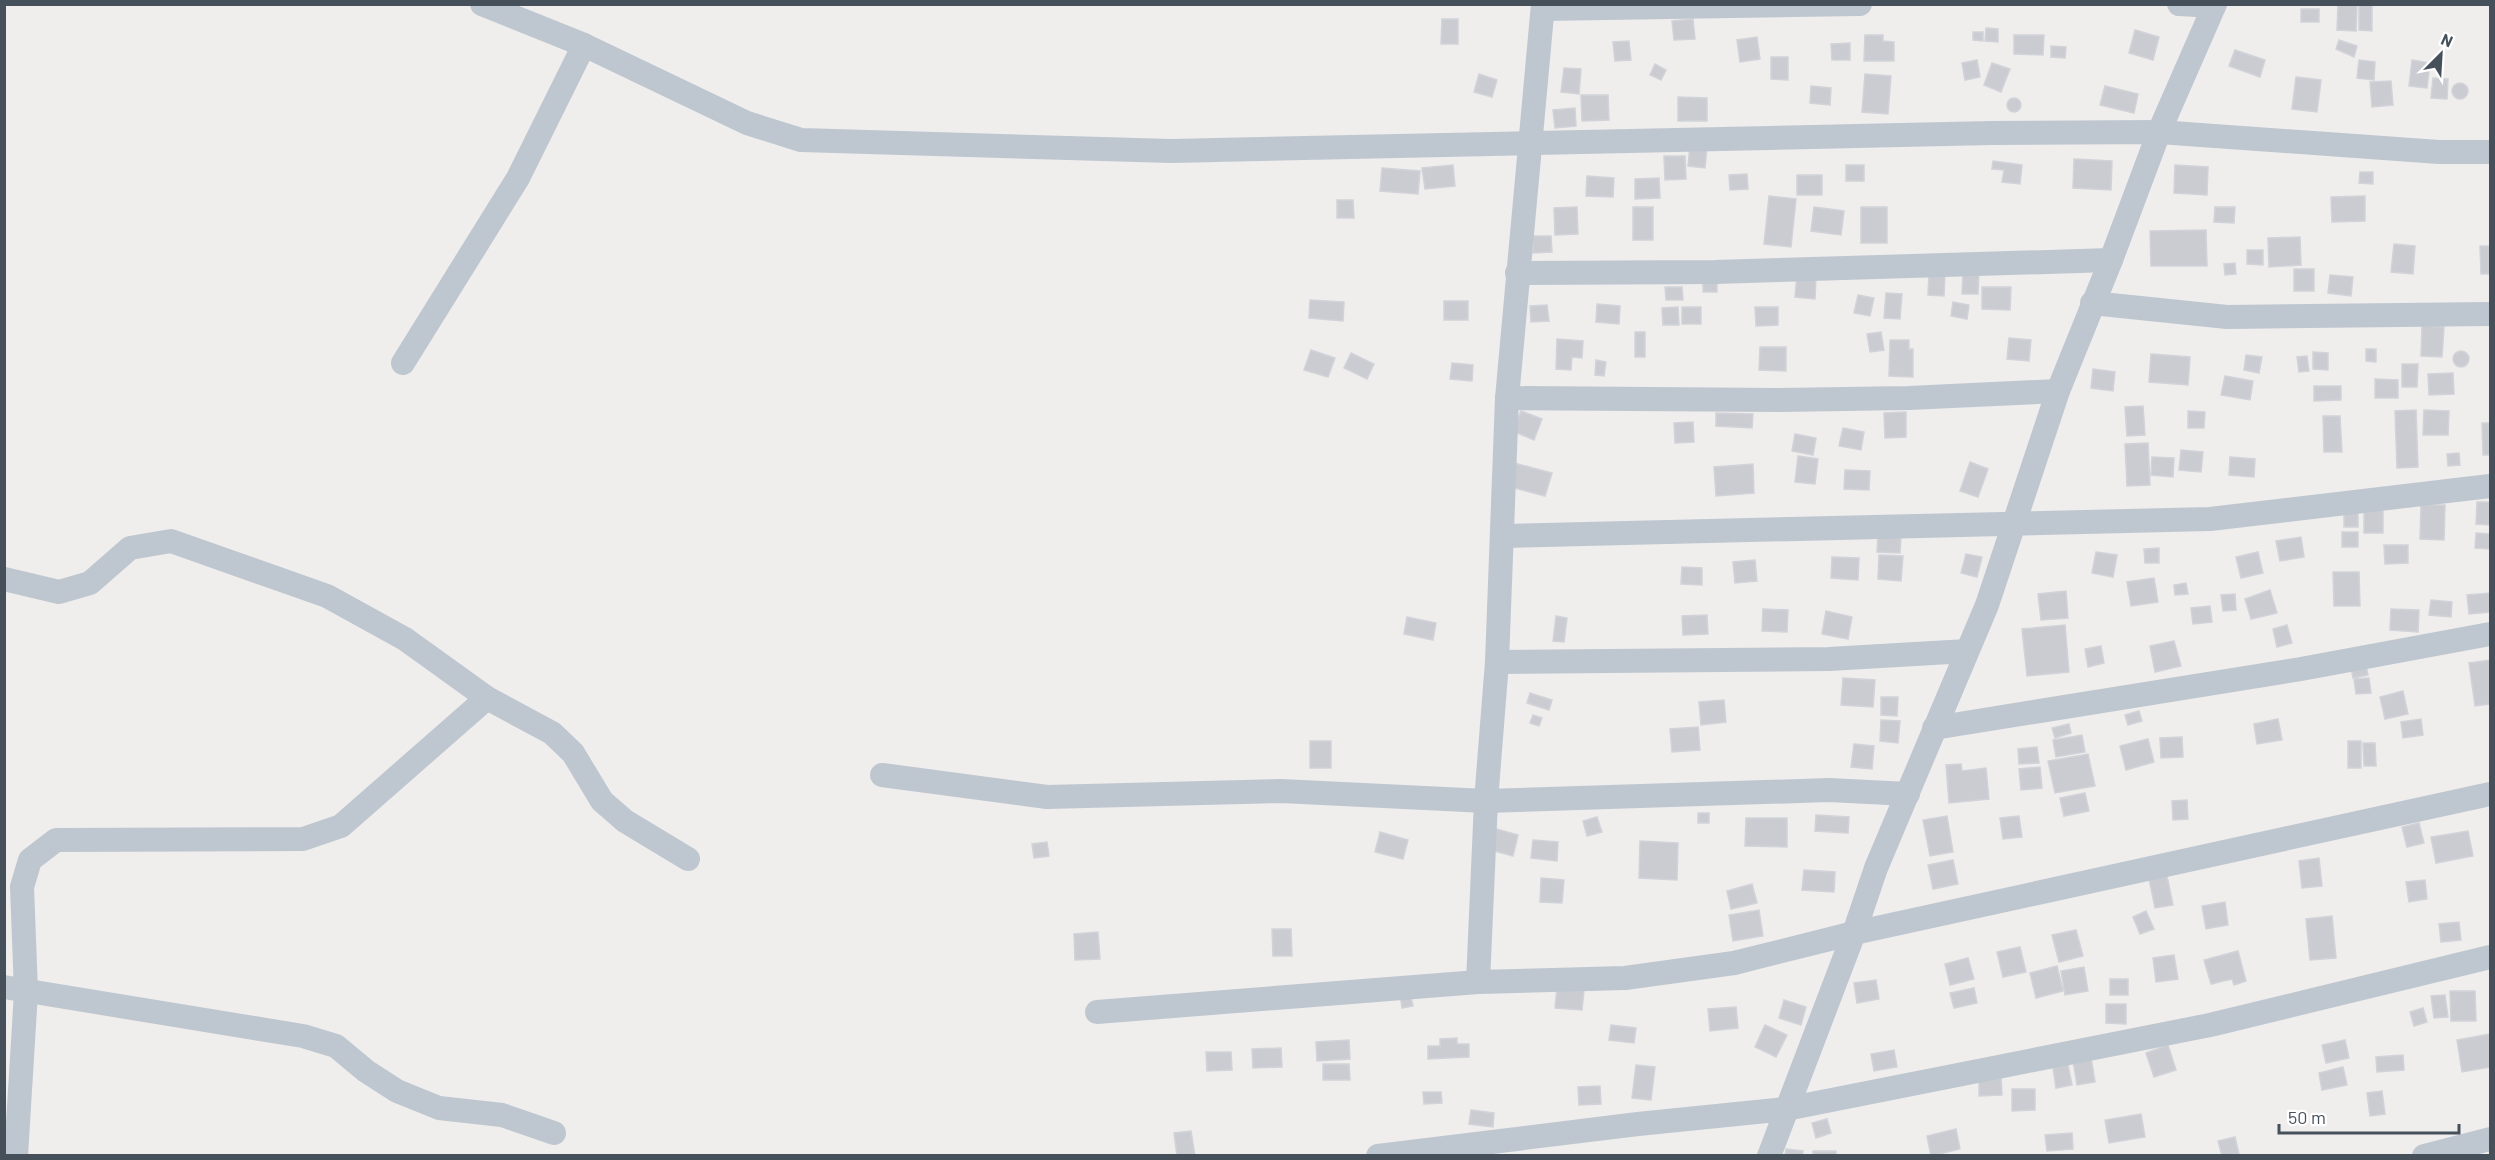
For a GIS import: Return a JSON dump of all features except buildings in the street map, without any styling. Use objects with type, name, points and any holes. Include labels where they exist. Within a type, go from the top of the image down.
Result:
[{"type":"street","points":[[482,4],[584,45],[747,123],[801,140],[1171,151],[1991,133],[2159,132],[2439,152],[2490,152]]},
{"type":"street","points":[[1478,982],[1486,801],[1497,662],[1507,398],[1543,7],[1860,4]]},
{"type":"street","points":[[1769,1155],[1854,933],[1876,868],[1987,605],[2058,391],[2092,303],[2111,260],[2159,132],[2215,5],[2178,4]]},
{"type":"street","points":[[403,363],[518,178],[584,45]]},
{"type":"street","points":[[1517,273],[1715,272],[2111,260]]},
{"type":"street","points":[[2092,303],[2227,317],[2490,314]]},
{"type":"street","points":[[1507,398],[1779,400],[1909,398],[2058,391]]},
{"type":"street","points":[[1502,536],[2210,519],[2490,486]]},
{"type":"street","points":[[4,579],[59,592],[90,583],[130,548],[171,541],[327,596],[405,639],[487,698],[552,733],[573,753],[602,801],[625,822],[688,859]]},
{"type":"street","points":[[1934,728],[2289,671],[2490,634]]},
{"type":"street","points":[[1497,662],[1829,660],[1967,651]]},
{"type":"street","points":[[12,1147],[15,989],[22,887],[30,860],[56,840],[303,839],[341,826],[487,698]]},
{"type":"street","points":[[882,775],[1047,797],[1281,791],[1486,801],[1829,790],[1908,794]]},
{"type":"street","points":[[1097,1012],[1478,982],[1625,978],[1734,963],[1854,933],[2490,794]]},
{"type":"street","points":[[1378,1155],[1786,1109],[2210,1025],[2490,957]]},
{"type":"street","points":[[15,989],[303,1036],[336,1046],[366,1071],[397,1091],[439,1108],[502,1115],[554,1133]]},
{"type":"street","points":[[2424,1155],[2490,1139]]}]
